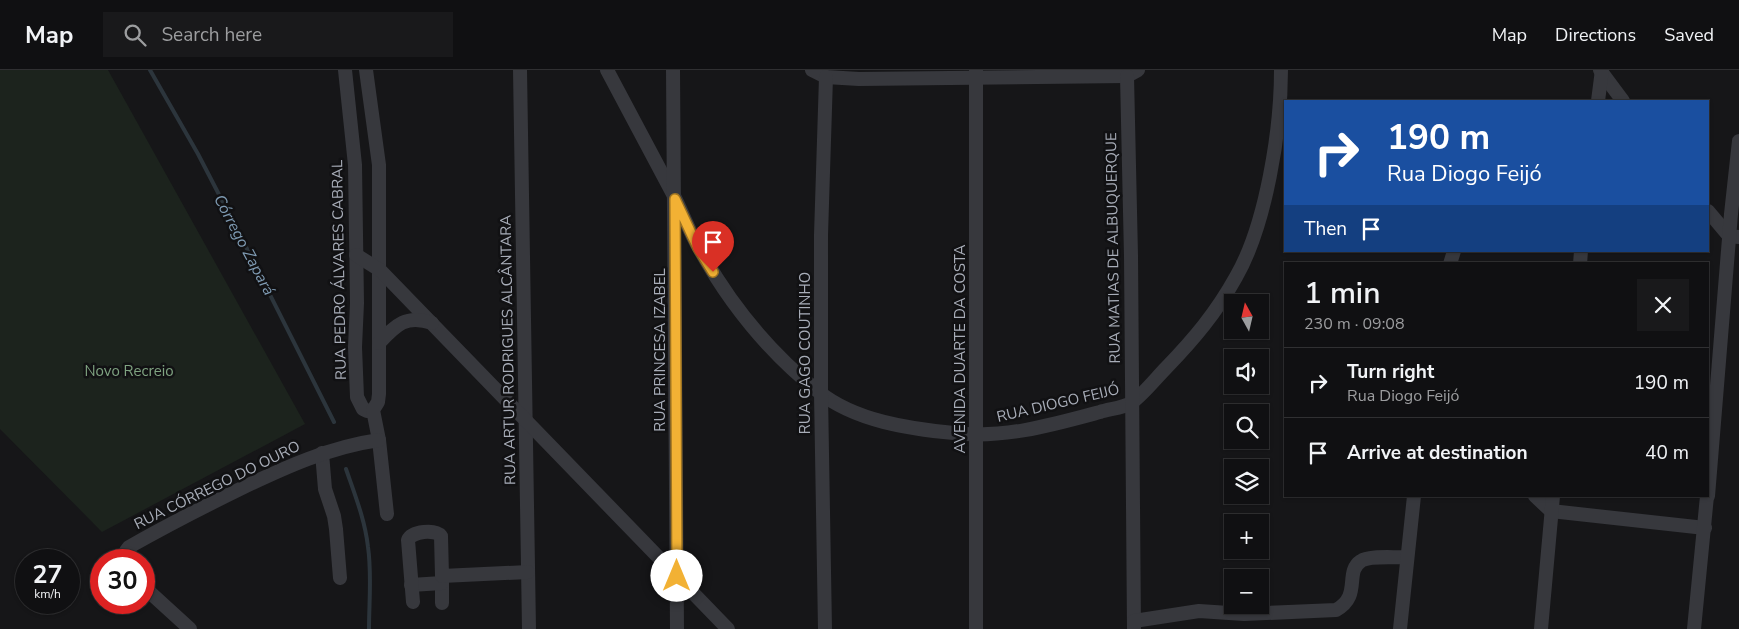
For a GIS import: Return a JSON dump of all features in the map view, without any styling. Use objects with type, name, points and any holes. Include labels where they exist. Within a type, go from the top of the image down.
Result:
[{"type":"street","name":"RUA PEDRO ÁLVARES CABRAL","points":[[345,70],[355,165],[355,347],[357,397],[363,409],[367,411],[373,410]]},
{"type":"street","points":[[366,70],[380,165],[379,394],[378,402],[373,410],[379,440],[387,514]]},
{"type":"street","name":"RUA ARTUR RODRIGUES ALCÂNTARA","points":[[520,70],[529,629]]},
{"type":"street","name":"RUA DIOGO FEIJÓ","points":[[607,70],[675,199],[698,248],[720,284],[749,322],[821,394],[855,413],[886,422],[926,430],[977,436],[1015,432],[1131,403]]},
{"type":"street","name":"RUA PRINCESA IZABEL","points":[[673,70],[677,629]]},
{"type":"street","points":[[812,70],[826,77],[891,80],[976,74],[1133,73]]},
{"type":"street","points":[[1131,403],[1193,340],[1214,313],[1238,275],[1254,236],[1280,145],[1281,70]]},
{"type":"street","points":[[1598,100],[1601,71]]},
{"type":"street","points":[[1601,71],[1622,100]]},
{"type":"street","name":"RUA MATIAS DE ALBUQUERQUE","points":[[1133,73],[1131,403],[1134,625]]},
{"type":"street","name":"AVENIDA DUARTE DA COSTA","points":[[976,74],[976,629]]},
{"type":"street","name":"RUA GAGO COUTINHO","points":[[825,629],[821,394],[821,235],[826,77]]},
{"type":"street","points":[[350,118],[372,115]]},
{"type":"street","points":[[1709,486],[1734,236],[1739,141]]},
{"type":"street","points":[[1709,212],[1734,236]]},
{"type":"street","points":[[356,255],[380,270],[433,323],[728,629]]},
{"type":"street","points":[[380,343],[398,324],[411,319],[433,323]]},
{"type":"street","name":"RUA CÓRREGO DO OURO","points":[[134,549],[184,516],[283,468],[322,453],[379,440]]},
{"type":"street","points":[[322,453],[325,489],[334,516],[336,529],[340,578]]},
{"type":"street","points":[[1400,629],[1414,497]]},
{"type":"street","points":[[1536,497],[1551,511],[1705,528]]},
{"type":"street","points":[[1541,629],[1553,497]]},
{"type":"street","points":[[1694,629],[1708,497]]},
{"type":"street","points":[[413,602],[408,540],[414,533],[436,532],[441,536],[442,603]]},
{"type":"street","points":[[1134,625],[1149,624],[1199,610],[1244,614],[1336,610],[1348,602],[1351,595],[1354,569],[1360,561],[1368,558],[1407,557]]},
{"type":"street","points":[[412,585],[442,580],[528,572]]},
{"type":"street","points":[[155,597],[190,629]]},
{"type":"green space","name":"Novo Recreio","points":[[0,70],[108,70],[305,424],[102,532],[0,429]]},
{"type":"waterway","name":"Córrego Zapará","points":[[150,70],[198,154],[334,422]]},
{"type":"waterway","name":"Córrego Zapará","points":[[346,469],[367,537],[370,567],[369,629]]},
{"type":"route","points":[[677,576],[675,199],[698,248],[713,272]]}]
